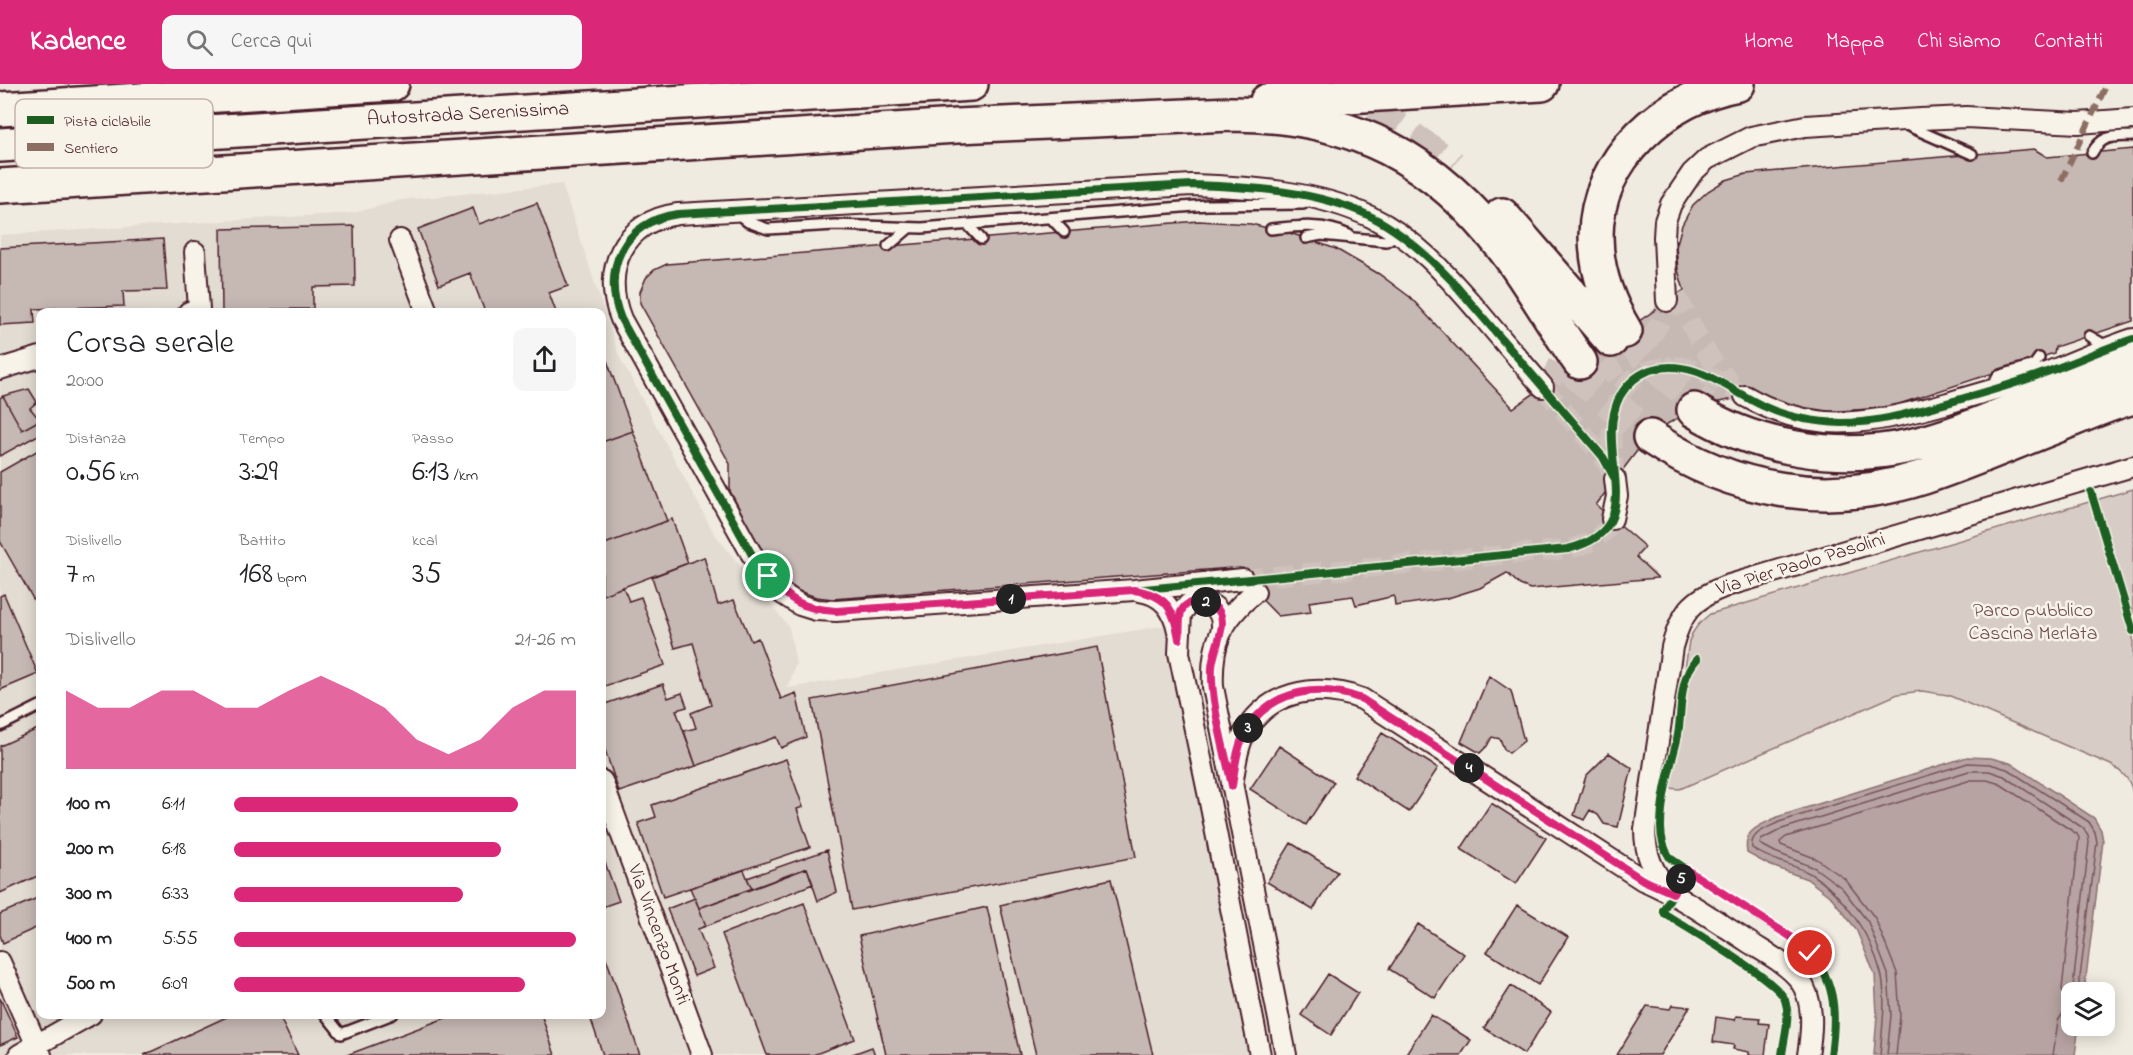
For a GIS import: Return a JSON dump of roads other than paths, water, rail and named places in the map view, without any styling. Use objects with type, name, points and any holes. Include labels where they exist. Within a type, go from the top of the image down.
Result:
[{"type":"highway","name":"Autostrada Serenissima","points":[[157,99],[392,84]]},
{"type":"highway","name":"Autostrada Serenissima","points":[[213,132],[971,84]]},
{"type":"highway","points":[[1,202],[957,126],[1150,108],[1542,84]]},
{"type":"highway","points":[[1453,167],[1510,222],[1618,335],[1601,277],[1596,235],[1598,216],[1609,180],[1631,146],[1659,118],[1691,99],[1710,91],[1738,84]]},
{"type":"highway","name":"Autostrada Serenissima","points":[[0,109],[15,108]]},
{"type":"highway","points":[[957,126],[1257,114],[1319,123],[1371,140],[1414,163],[1437,179],[1474,212],[1510,257],[1560,371]]},
{"type":"highway","points":[[1,202],[1180,135],[1230,134],[1282,138],[1323,146],[1391,172],[1417,189],[1462,226],[1503,271],[1560,371]]},
{"type":"highway","name":"Autostrada Serenissima","points":[[0,145],[15,144]]},
{"type":"highway","points":[[1700,409],[1782,445],[1840,453],[1865,453],[1910,446],[1970,428],[2121,355]]},
{"type":"highway","points":[[1650,438],[1698,465],[1745,482],[1799,492],[1853,492],[1925,477],[2133,397]]},
{"type":"street","points":[[1672,298],[1665,255],[1665,221],[1671,204],[1692,173],[1707,159],[1750,137],[1805,126],[1895,120],[1966,117],[2058,122],[2133,119]]},
{"type":"street","points":[[1286,1055],[1213,687],[1214,654],[1222,629],[1240,605],[1249,586],[1134,590],[836,611],[816,610],[800,605],[783,594],[752,553],[621,319],[615,304],[613,288],[618,256],[637,229],[665,215],[1192,185],[1268,190],[1312,197],[1373,218],[1427,255],[1497,334],[1560,371]]},
{"type":"street","points":[[400,240],[426,308]]},
{"type":"street","points":[[195,252],[199,308]]},
{"type":"street","points":[[1745,396],[1762,406],[1788,416],[1815,422],[1843,423],[1892,418],[2043,374],[2121,355],[2133,339]]},
{"type":"street","points":[[0,369],[36,358]]},
{"type":"street","name":"Via Pier Paolo Pasolini","points":[[1671,892],[1657,877],[1650,862],[1645,846],[1645,829],[1672,647],[1677,626],[1689,608],[1706,594],[1726,586],[2133,466]]},
{"type":"street","points":[[1612,519],[1617,496],[1615,479]]},
{"type":"street","points":[[1134,590],[1156,595],[1168,605],[1176,622],[1179,639]]},
{"type":"street","points":[[1222,629],[1220,613],[1215,606],[1195,602],[1184,608],[1181,613],[1179,653],[1260,1055]]},
{"type":"street","name":"Via Pier Paolo Pasolini","points":[[1232,786],[1239,747],[1248,728],[1265,709],[1303,691],[1324,690],[1362,699],[1643,880],[1671,892],[1781,963],[1798,979],[1809,1000],[1812,1020],[1808,1055]]},
{"type":"street","name":"Via Vincenzo Monti","points":[[606,798],[610,814],[702,1055]]},
{"type":"street","points":[[0,962],[39,1050]]},
{"type":"street","points":[[19,1055],[39,1050],[84,1019]]},
{"type":"lane","points":[[1895,120],[1972,154]]},
{"type":"lane","points":[[2092,153],[2097,144],[2106,138],[2133,136]]},
{"type":"lane","points":[[734,210],[748,222],[768,229],[835,225],[909,228],[1207,205],[1288,203],[1324,207],[1373,218]]},
{"type":"lane","points":[[1051,218],[1065,232]]},
{"type":"lane","points":[[968,225],[981,239]]},
{"type":"lane","points":[[1271,229],[1317,226],[1334,228],[1354,237]]},
{"type":"lane","points":[[888,246],[909,228]]},
{"type":"lane","points":[[1306,238],[1354,237],[1386,241],[1398,234]]},
{"type":"lane","points":[[2088,336],[2121,355]]},
{"type":"lane","points":[[1990,391],[1998,376],[2034,365],[2039,358]]},
{"type":"lane","points":[[736,503],[737,527]]},
{"type":"lane","points":[[0,726],[36,708]]},
{"type":"lane","points":[[329,1019],[341,1034],[380,1019]]},
{"type":"water","points":[[1967,757],[1991,758],[2010,763],[2094,818],[2101,830],[2103,841],[2085,982],[2061,982],[2061,1036],[2078,1036],[2075,1055],[1874,1055],[1877,1015],[1875,975],[1856,929],[1832,898],[1807,879],[1769,865],[1747,853],[1747,839],[1753,830],[1777,817]]},
{"type":"tunnel","points":[[1324,94],[1386,121],[1453,167]]},
{"type":"tunnel","points":[[1676,295],[1707,353],[1732,384]]},
{"type":"tunnel","points":[[1545,368],[1570,378],[1581,379],[1591,378],[1610,370],[1650,338],[1659,325],[1667,301]]},
{"type":"tunnel","points":[[1625,331],[1652,362],[1705,407]]},
{"type":"tunnel","points":[[1615,479],[1612,447],[1614,414],[1618,399],[1626,386],[1638,376],[1655,369],[1678,366],[1712,378],[1745,396]]},
{"type":"tunnel","points":[[1571,368],[1650,437]]},
{"type":"tunnel","points":[[1543,387],[1603,457],[1612,471]]},
{"type":"tunnel","points":[[1243,579],[1568,549],[1600,536],[1612,519]]},
{"type":"park label","name":"Parco pubblico Cascina Merlata","points":[[2033,622]]}]
